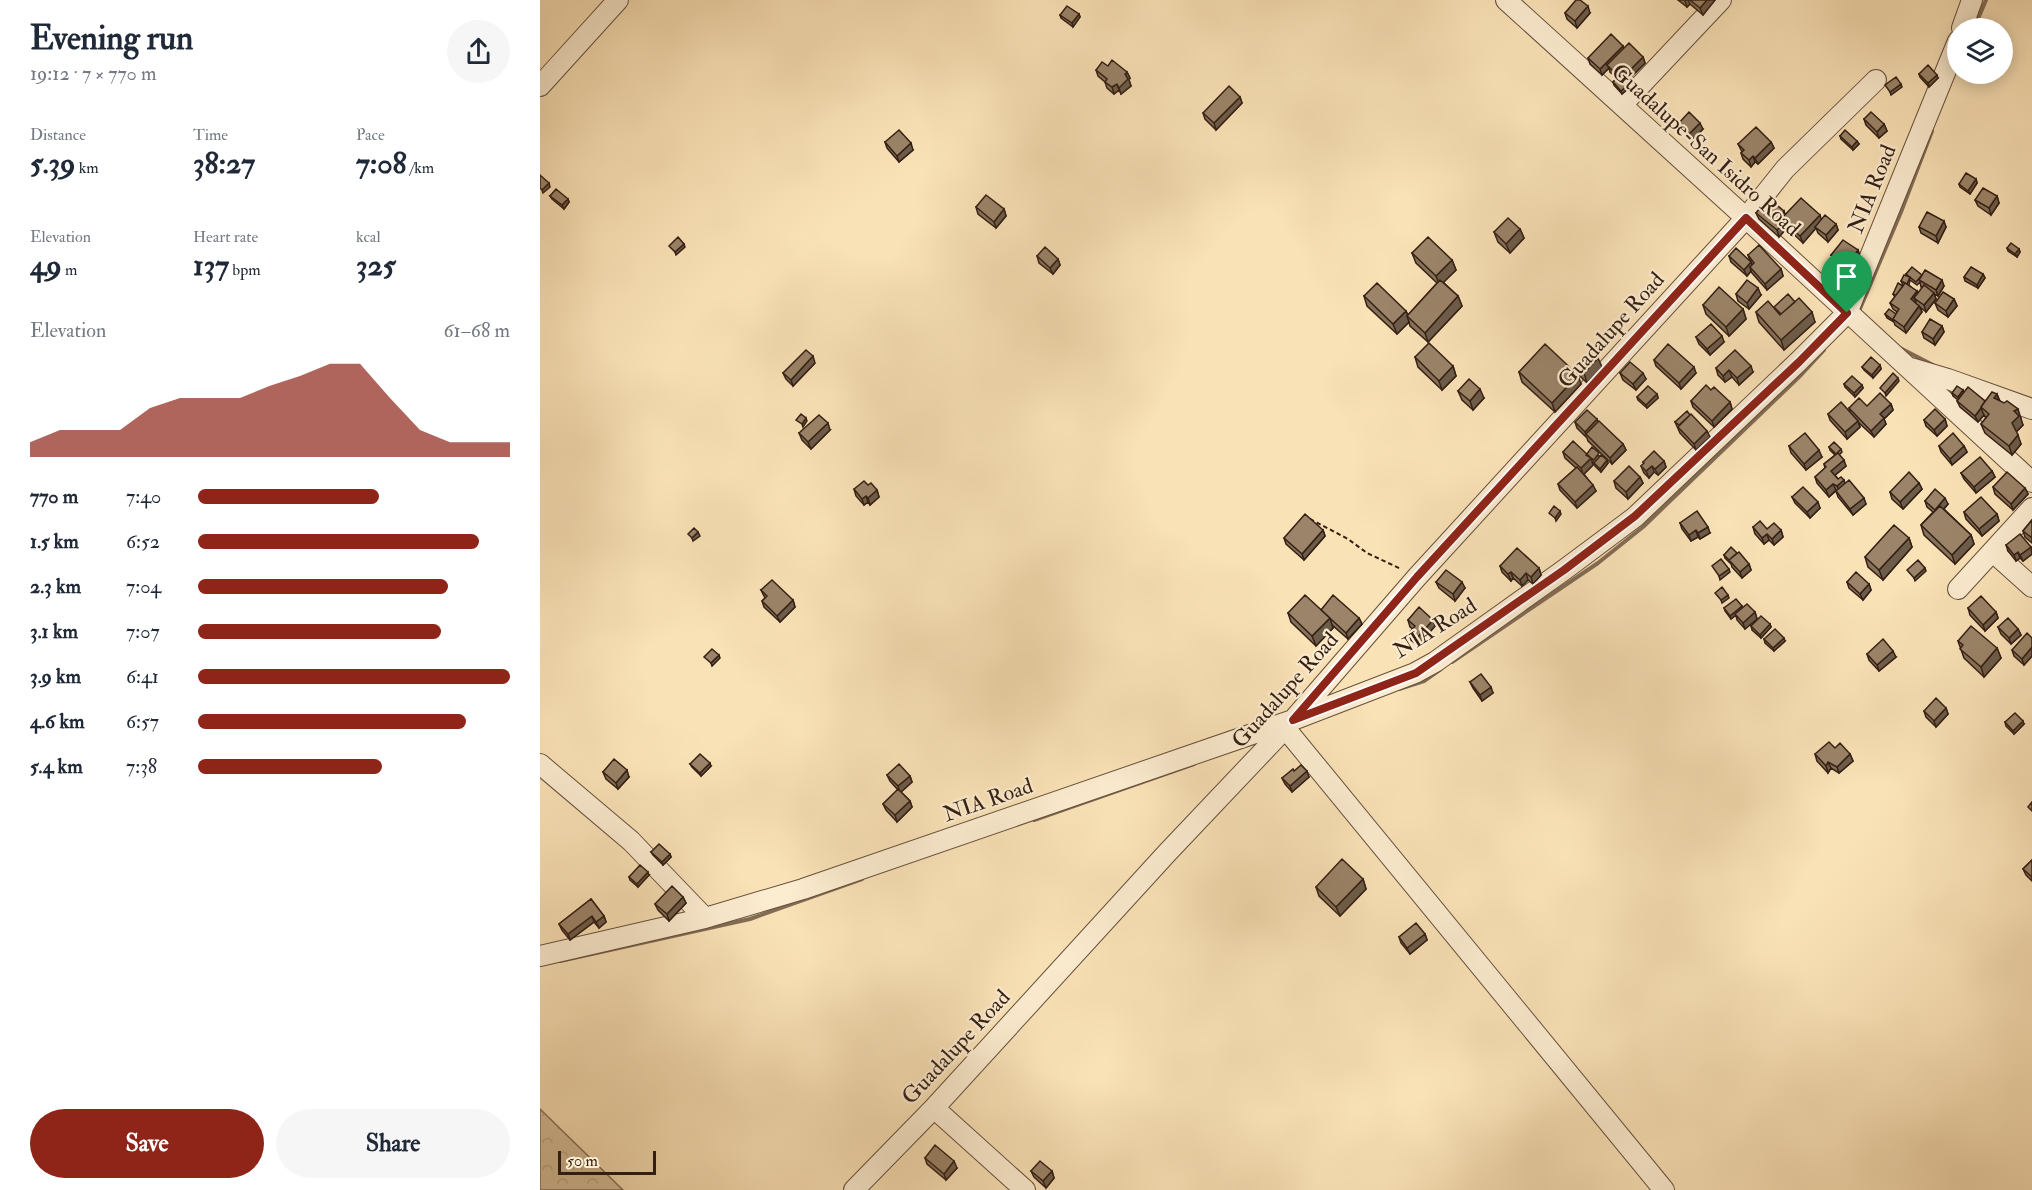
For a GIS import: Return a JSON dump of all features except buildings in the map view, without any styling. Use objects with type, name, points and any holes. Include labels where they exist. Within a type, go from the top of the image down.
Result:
[{"type":"street","points":[[540,86],[618,0]]},
{"type":"street","name":"Guadalupe-San Isidro Road","points":[[1506,0],[2032,482]]},
{"type":"street","points":[[1622,105],[1720,0]]},
{"type":"street","points":[[1966,18],[1972,0]]},
{"type":"street","name":"NIA Road","points":[[540,956],[705,918],[803,889],[1289,724],[1416,673],[1564,570],[1635,516],[1799,362],[1847,313],[1947,68]]},
{"type":"street","name":"Guadalupe Road","points":[[854,1190],[934,1108],[1167,853],[1289,724],[1417,577],[1746,218],[1785,169],[1876,80]]},
{"type":"street","points":[[1909,368],[1948,378],[2032,409]]},
{"type":"street","points":[[1958,589],[2032,508]]},
{"type":"street","points":[[1993,552],[2032,587]]},
{"type":"street","points":[[1289,724],[1664,1190]]},
{"type":"street","points":[[540,764],[631,841],[705,918]]},
{"type":"street","points":[[934,1108],[1025,1190]]},
{"type":"path","points":[[1310,519],[1348,539],[1367,553],[1417,577]]},
{"type":"green space","points":[[540,1109],[623,1190],[540,1190]]},
{"type":"waterway","points":[[1978,18],[1986,0]]},
{"type":"waterway","points":[[1861,313],[1859,311],[1932,131]]},
{"type":"waterway","points":[[1900,348],[1933,365]]},
{"type":"waterway","points":[[1452,662],[1598,563],[1643,527],[1824,350]]},
{"type":"waterway","points":[[1399,689],[1424,681],[1441,669]]},
{"type":"waterway","points":[[1034,820],[1194,764]]},
{"type":"waterway","points":[[560,961],[750,919],[862,879]]},
{"type":"route","points":[[1746,218],[1847,313],[1799,362],[1635,516],[1564,570],[1435,662],[1416,673],[1293,720],[1417,577],[1746,218]]}]
